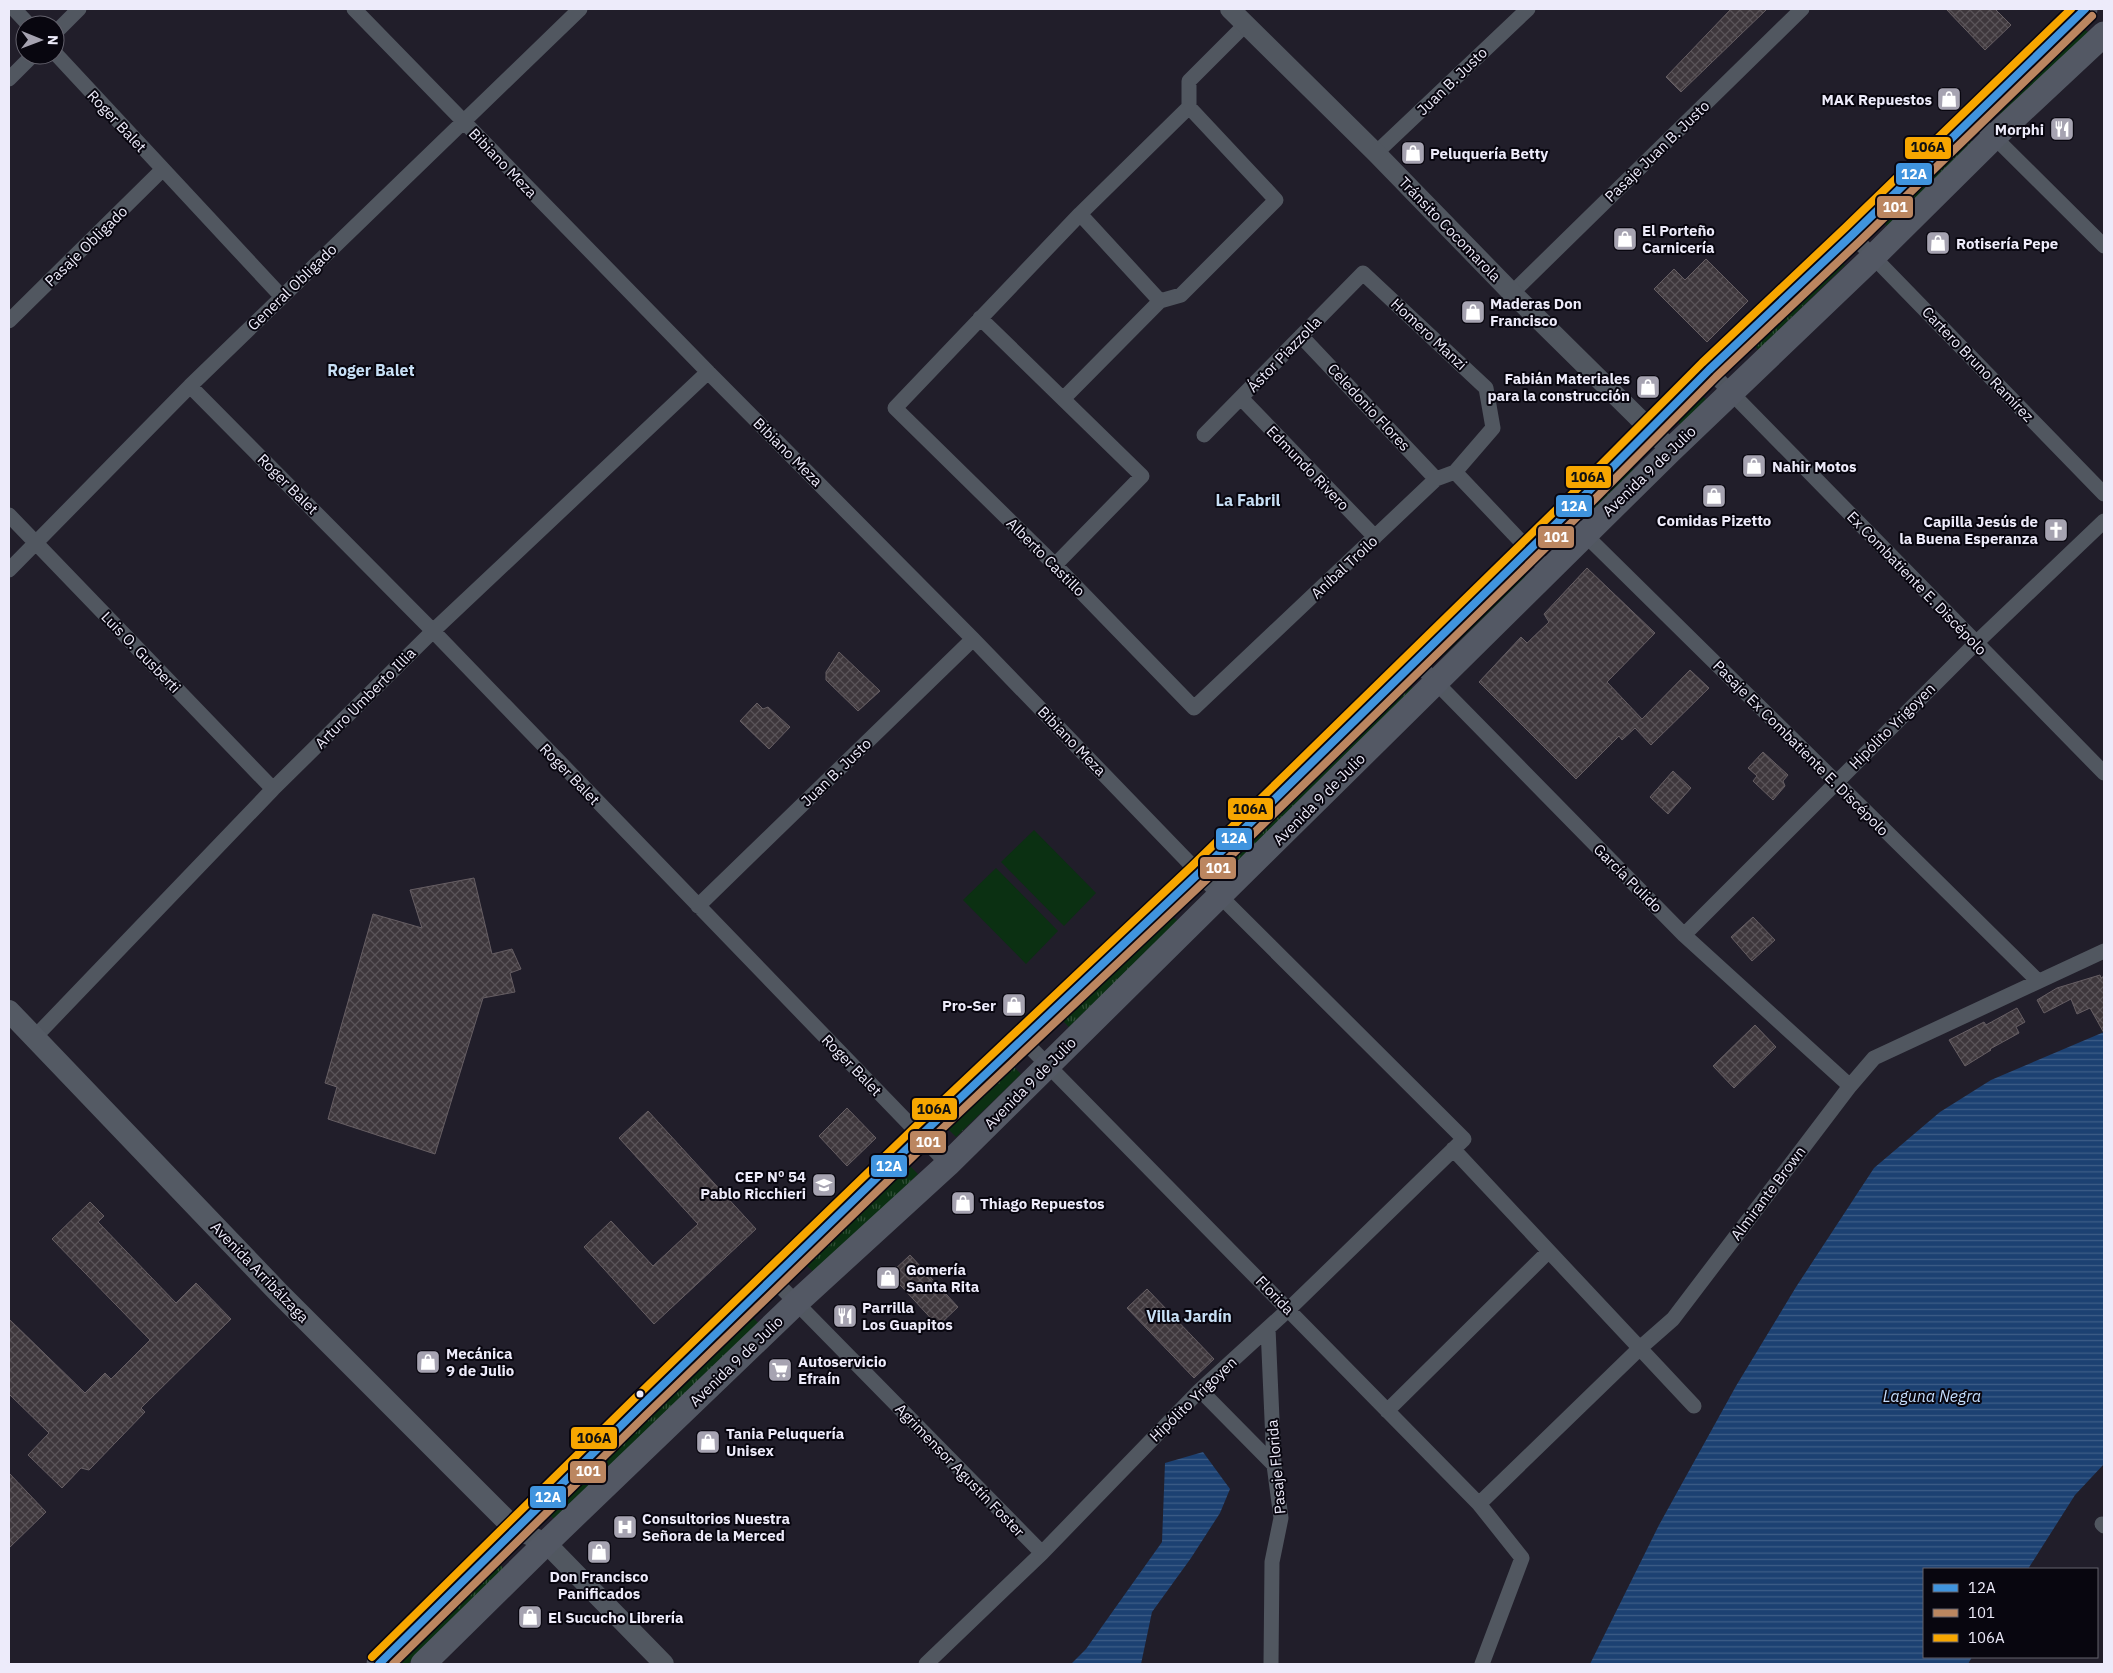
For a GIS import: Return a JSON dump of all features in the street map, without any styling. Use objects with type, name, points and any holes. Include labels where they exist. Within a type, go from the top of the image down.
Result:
[{"type":"main road","name":"Avenida 9 de Julio","points":[[379,1664],[515,1529],[920,1136],[1199,872],[1529,550],[1709,370],[1852,235],[2085,9]]},
{"type":"main road","name":"Avenida 9 de Julio","points":[[423,1664],[546,1542],[796,1303],[948,1164],[1671,450],[1873,257],[1995,136],[2104,34]]},
{"type":"main road","name":"Avenida Arribálzaga","points":[[9,1011],[279,1293],[515,1529]]},
{"type":"street","points":[[65,23],[79,9]]},
{"type":"street","name":"Bibiano Meza","points":[[354,9],[463,123],[708,372],[974,639],[1199,872],[1458,1144],[1548,1252],[1694,1406]]},
{"type":"street","name":"General Obligado","points":[[9,570],[190,386],[580,9]]},
{"type":"street","name":"Tránsito Cocomarola","points":[[1230,9],[1671,450]]},
{"type":"street","name":"Juan B. Justo","points":[[1376,153],[1528,9]]},
{"type":"street","name":"Pasaje Juan B. Justo","points":[[1512,293],[1802,9]]},
{"type":"street","points":[[1064,398],[1160,301],[1181,296],[1276,200],[1189,106],[1189,81],[1245,25]]},
{"type":"street","name":"Roger Balet","points":[[65,64],[282,297]]},
{"type":"street","points":[[9,79],[23,65]]},
{"type":"street","points":[[1055,565],[1142,476],[980,318],[1080,214],[1189,106]]},
{"type":"street","points":[[1974,116],[2104,246]]},
{"type":"street","name":"Pasaje Obligado","points":[[9,321],[162,170]]},
{"type":"street","points":[[1080,214],[1160,301]]},
{"type":"street","name":"Cartero Bruno Ramírez","points":[[1852,235],[2104,494]]},
{"type":"street","name":"Ástor Piazzolla","points":[[1204,435],[1363,273]]},
{"type":"street","name":"Homero Manzi","points":[[1363,273],[1486,388],[1493,428]]},
{"type":"street","name":"Alberto Castillo","points":[[980,318],[895,408],[1055,565],[1194,708]]},
{"type":"street","name":"Celedonio Flores","points":[[1301,336],[1436,479]]},
{"type":"street","name":"Ex Combatiente E. Discépolo","points":[[1709,370],[1976,644],[2103,768]]},
{"type":"street","name":"Arturo Umberto Illia","points":[[34,1038],[273,789],[433,631],[708,372]]},
{"type":"street","name":"Roger Balet","points":[[190,386],[433,631],[948,1164]]},
{"type":"street","name":"Edmundo Rivero","points":[[1241,398],[1375,537]]},
{"type":"street","name":"Aníbal Troilo","points":[[1194,708],[1436,479],[1454,472],[1493,428]]},
{"type":"street","points":[[1454,472],[1549,571]]},
{"type":"street","name":"Pasaje Ex Combatiente E. Discépolo","points":[[1565,514],[2038,981]]},
{"type":"street","name":"Luis O. Gusberti","points":[[9,515],[273,789]]},
{"type":"street","name":"Hipólito Yrigoyen","points":[[1684,935],[1835,782],[2104,521]]},
{"type":"street","name":"Juan B. Justo","points":[[698,906],[974,639]]},
{"type":"street","name":"García Pulido","points":[[1415,661],[1684,935],[1850,1086]]},
{"type":"street","name":"Almirante Brown","points":[[1480,1504],[1640,1348],[1673,1319],[1850,1086],[1874,1058],[2104,951]]},
{"type":"street","name":"Florida","points":[[1022,1039],[1049,1064],[1480,1504],[1522,1558],[1482,1664]]},
{"type":"street","name":"Hipólito Yrigoyen","points":[[926,1664],[1042,1553],[1200,1390],[1289,1309],[1458,1144]]},
{"type":"street","points":[[1387,1411],[1548,1252]]},
{"type":"street","name":"Agrimensor Agustín Foster","points":[[773,1280],[1042,1553]]},
{"type":"street","name":"Pasaje Florida","points":[[1268,1328],[1274,1465],[1281,1518],[1272,1562],[1271,1664]]},
{"type":"street","points":[[1200,1390],[1274,1465]]},
{"type":"street","points":[[515,1529],[546,1542],[664,1664]]},
{"type":"green space","points":[[2081,26],[2091,35],[2005,118],[1996,109]]},
{"type":"green space","points":[[1966,135],[1975,145],[1889,228],[1880,219]]},
{"type":"green space","points":[[1838,260],[1845,265],[1758,350],[1753,343]]},
{"type":"green space","points":[[1701,394],[1706,399],[1681,425],[1674,419]]},
{"type":"green space","points":[[1630,462],[1634,470],[1594,512],[1587,505]]},
{"type":"green space","points":[[1521,569],[1527,576],[1443,656],[1437,651]]},
{"type":"green space","points":[[1405,681],[1415,690],[1237,864],[1227,855]]},
{"type":"green space","points":[[1034,830],[1096,893],[1064,926],[1001,862]]},
{"type":"green space","points":[[996,868],[1058,931],[1026,964],[963,900]]},
{"type":"green space","points":[[1168,912],[1178,921],[1069,1027],[1060,1018]]},
{"type":"green space","points":[[1012,1065],[1021,1074],[956,1137],[947,1128]]},
{"type":"green space","points":[[909,1165],[918,1174],[816,1274],[806,1265]]},
{"type":"green space","points":[[750,1314],[759,1324],[556,1521],[547,1512]]},
{"type":"green space","points":[[497,1561],[504,1569],[408,1664],[395,1664]]},
{"type":"water","name":"Laguna Negra","points":[[2104,1032],[2104,1464],[2075,1495],[2029,1568],[1923,1568],[1923,1658],[1971,1658],[1968,1664],[1590,1664],[1659,1525],[1736,1386],[1796,1287],[1874,1168],[1940,1112],[1991,1080]]},
{"type":"water","points":[[1203,1452],[1230,1489],[1220,1513],[1191,1558],[1152,1612],[1141,1664],[1071,1664],[1086,1649],[1162,1542],[1165,1463]]},
{"type":"building","points":[[1731,9],[1767,9],[1681,92],[1666,77]]},
{"type":"building","points":[[1946,9],[1995,9],[2011,25],[1985,50]]},
{"type":"building","points":[[1706,259],[1748,301],[1707,342],[1654,289],[1674,269],[1685,280]]},
{"type":"building","points":[[1587,568],[1655,633],[1607,682],[1642,719],[1690,670],[1709,688],[1651,745],[1635,728],[1622,740],[1619,736],[1576,779],[1479,682],[1521,637],[1527,643],[1549,622],[1544,614]]},
{"type":"building","points":[[839,652],[880,691],[858,711],[826,680],[826,672]]},
{"type":"building","points":[[757,703],[763,709],[768,707],[790,727],[769,749],[740,721]]},
{"type":"building","points":[[1763,752],[1788,775],[1783,781],[1785,786],[1773,800],[1753,781],[1757,776],[1748,768]]},
{"type":"building","points":[[1673,771],[1691,788],[1668,814],[1650,797]]},
{"type":"building","points":[[474,878],[492,954],[512,949],[521,969],[510,973],[515,992],[483,998],[435,1154],[328,1119],[337,1087],[325,1083],[373,914],[422,928],[410,890]]},
{"type":"building","points":[[1753,917],[1775,940],[1752,961],[1731,937]]},
{"type":"building","points":[[2100,975],[2101,978],[2104,976],[2104,1033],[2090,1008],[2077,1014],[2071,999],[2044,1013],[2037,1000],[2057,988]]},
{"type":"building","points":[[2017,1008],[2025,1022],[2016,1027],[2019,1033],[1965,1066],[1949,1040],[1984,1022],[1986,1025]]},
{"type":"building","points":[[1755,1025],[1776,1047],[1734,1088],[1713,1066]]},
{"type":"building","points":[[847,1108],[876,1138],[847,1166],[819,1136]]},
{"type":"building","points":[[648,1111],[756,1229],[654,1324],[584,1247],[611,1221],[653,1266],[698,1224],[619,1138]]},
{"type":"building","points":[[90,1202],[104,1216],[98,1222],[176,1303],[196,1283],[231,1319],[141,1408],[145,1412],[89,1470],[81,1468],[62,1488],[28,1455],[49,1433],[9,1394],[9,1319],[85,1393],[105,1373],[111,1379],[150,1340],[52,1239]]},
{"type":"building","points":[[910,1255],[958,1307],[938,1326],[890,1274]]},
{"type":"building","points":[[1147,1289],[1214,1359],[1194,1378],[1127,1308]]},
{"type":"building","points":[[9,1473],[46,1512],[9,1548]]},
{"type":"transit line","name":"106A","points":[[372,1657],[633,1400],[913,1129],[1192,866],[1558,508],[1702,363],[1845,228],[2071,9]]},
{"type":"transit line","name":"12A","points":[[379,1664],[640,1407],[920,1136],[1199,873],[1565,515],[1709,370],[1852,235],[2085,9]]},
{"type":"transit line","name":"101","points":[[393,1664],[647,1414],[927,1143],[1206,880],[1572,522],[1716,377],[1859,242],[2092,16]]},
{"type":"place","name":"MAK Repuestos","points":[[1949,99]]},
{"type":"place","name":"Morphi","points":[[2062,129]]},
{"type":"place","name":"Peluquería Betty","points":[[1413,153]]},
{"type":"place","name":"El Porteño Carnicería","points":[[1625,239]]},
{"type":"place","name":"Rotisería Pepe","points":[[1938,243]]},
{"type":"place","name":"Maderas Don Francisco","points":[[1473,312]]},
{"type":"place","name":"Fabián Materiales para la construcción","points":[[1648,387]]},
{"type":"place","name":"Nahir Motos","points":[[1754,466]]},
{"type":"place","name":"Comidas Pizetto","points":[[1714,496]]},
{"type":"place","name":"Capilla Jesús de la Buena Esperanza","points":[[2056,530]]},
{"type":"place","name":"Pro-Ser","points":[[1014,1005]]},
{"type":"place","name":"CEP Nº 54 Pablo Ricchieri","points":[[824,1185]]},
{"type":"place","name":"Thiago Repuestos","points":[[963,1203]]},
{"type":"place","name":"Gomería Santa Rita","points":[[888,1278]]},
{"type":"place","name":"Parrilla Los Guapitos","points":[[845,1316]]},
{"type":"place","name":"Mecánica 9 de Julio","points":[[428,1362]]},
{"type":"place","name":"Autoservicio Efraín","points":[[780,1370]]},
{"type":"place","name":"Tania Peluquería Unisex","points":[[708,1442]]},
{"type":"place","name":"Consultorios Nuestra Señora de la Merced","points":[[625,1527]]},
{"type":"place","name":"Don Francisco Panificados","points":[[599,1552]]},
{"type":"place","name":"El Sucucho Librería","points":[[530,1617]]},
{"type":"district","name":"Roger Balet","points":[[371,370]]},
{"type":"district","name":"La Fabril","points":[[1248,500]]},
{"type":"district","name":"Villa Jardín","points":[[1189,1316]]}]
